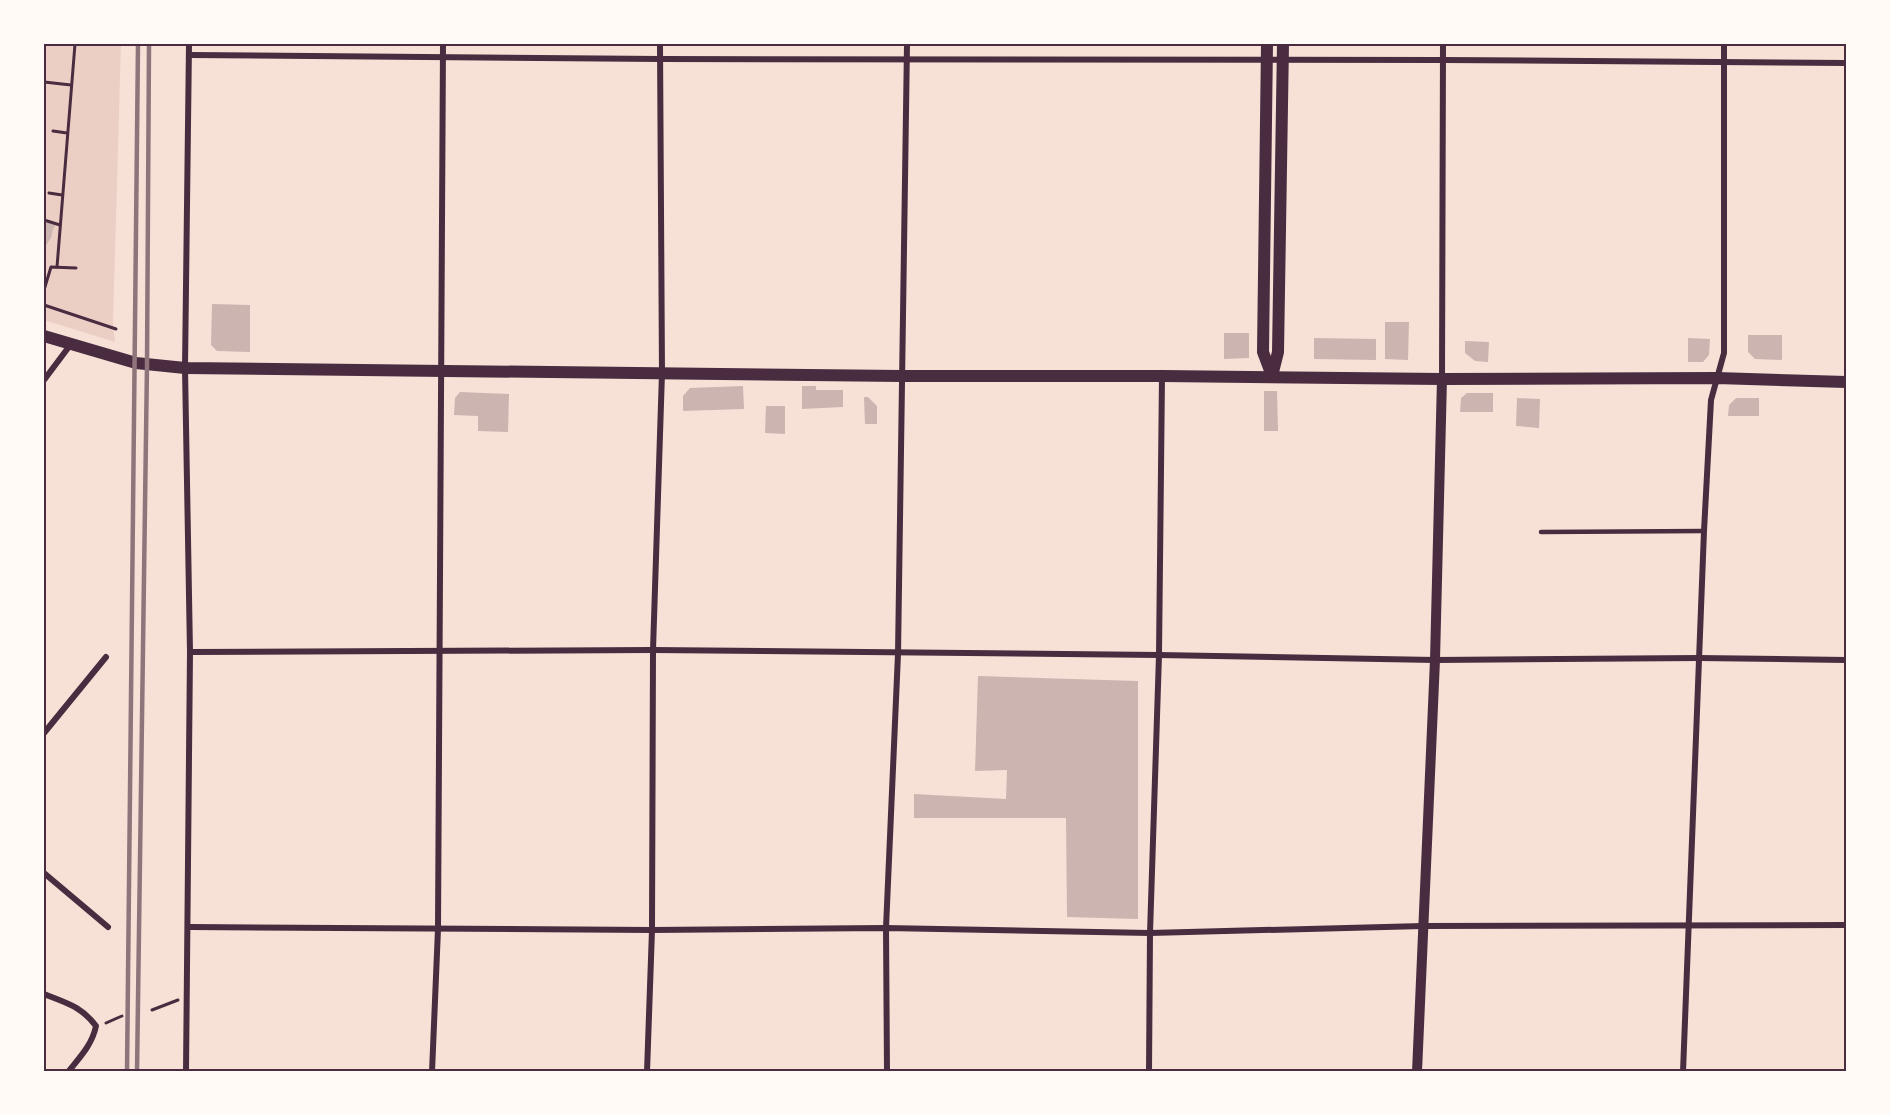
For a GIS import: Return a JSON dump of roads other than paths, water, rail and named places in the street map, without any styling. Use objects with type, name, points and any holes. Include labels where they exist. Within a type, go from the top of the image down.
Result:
[{"type":"main road","points":[[1267,44],[1263,352],[1272,376]]},
{"type":"main road","points":[[1272,376],[1278,352],[1283,44]]},
{"type":"main road","points":[[44,336],[147,365],[185,368],[901,376],[1717,378],[1846,382]]},
{"type":"street","points":[[186,1071],[190,652],[185,368],[189,44]]},
{"type":"street","points":[[432,1071],[438,929],[442,44]]},
{"type":"street","points":[[647,1071],[652,930],[653,650],[662,373],[660,44]]},
{"type":"street","points":[[887,1071],[886,928],[898,654],[907,44]]},
{"type":"street","points":[[1417,1071],[1435,660],[1443,379],[1443,44]]},
{"type":"street","points":[[1683,1071],[1711,400],[1724,353],[1724,44]]},
{"type":"street","points":[[189,55],[1846,63]]},
{"type":"street","points":[[44,380],[71,344]]},
{"type":"street","points":[[1149,1071],[1150,933],[1159,655],[1162,376]]},
{"type":"street","points":[[190,652],[653,650],[1435,660],[1699,658],[1846,660]]},
{"type":"street","points":[[44,733],[106,657]]},
{"type":"street","points":[[44,873],[108,927]]},
{"type":"street","points":[[189,927],[652,930],[886,928],[1150,933],[1423,926],[1846,925]]},
{"type":"street","points":[[44,994],[76,1006],[87,1014],[96,1026],[94,1037],[88,1047],[68,1071]]},
{"type":"lane","points":[[1541,531],[1704,531]]},
{"type":"railway","points":[[127,1072],[138,44]]},
{"type":"railway","points":[[137,1072],[149,44]]}]
